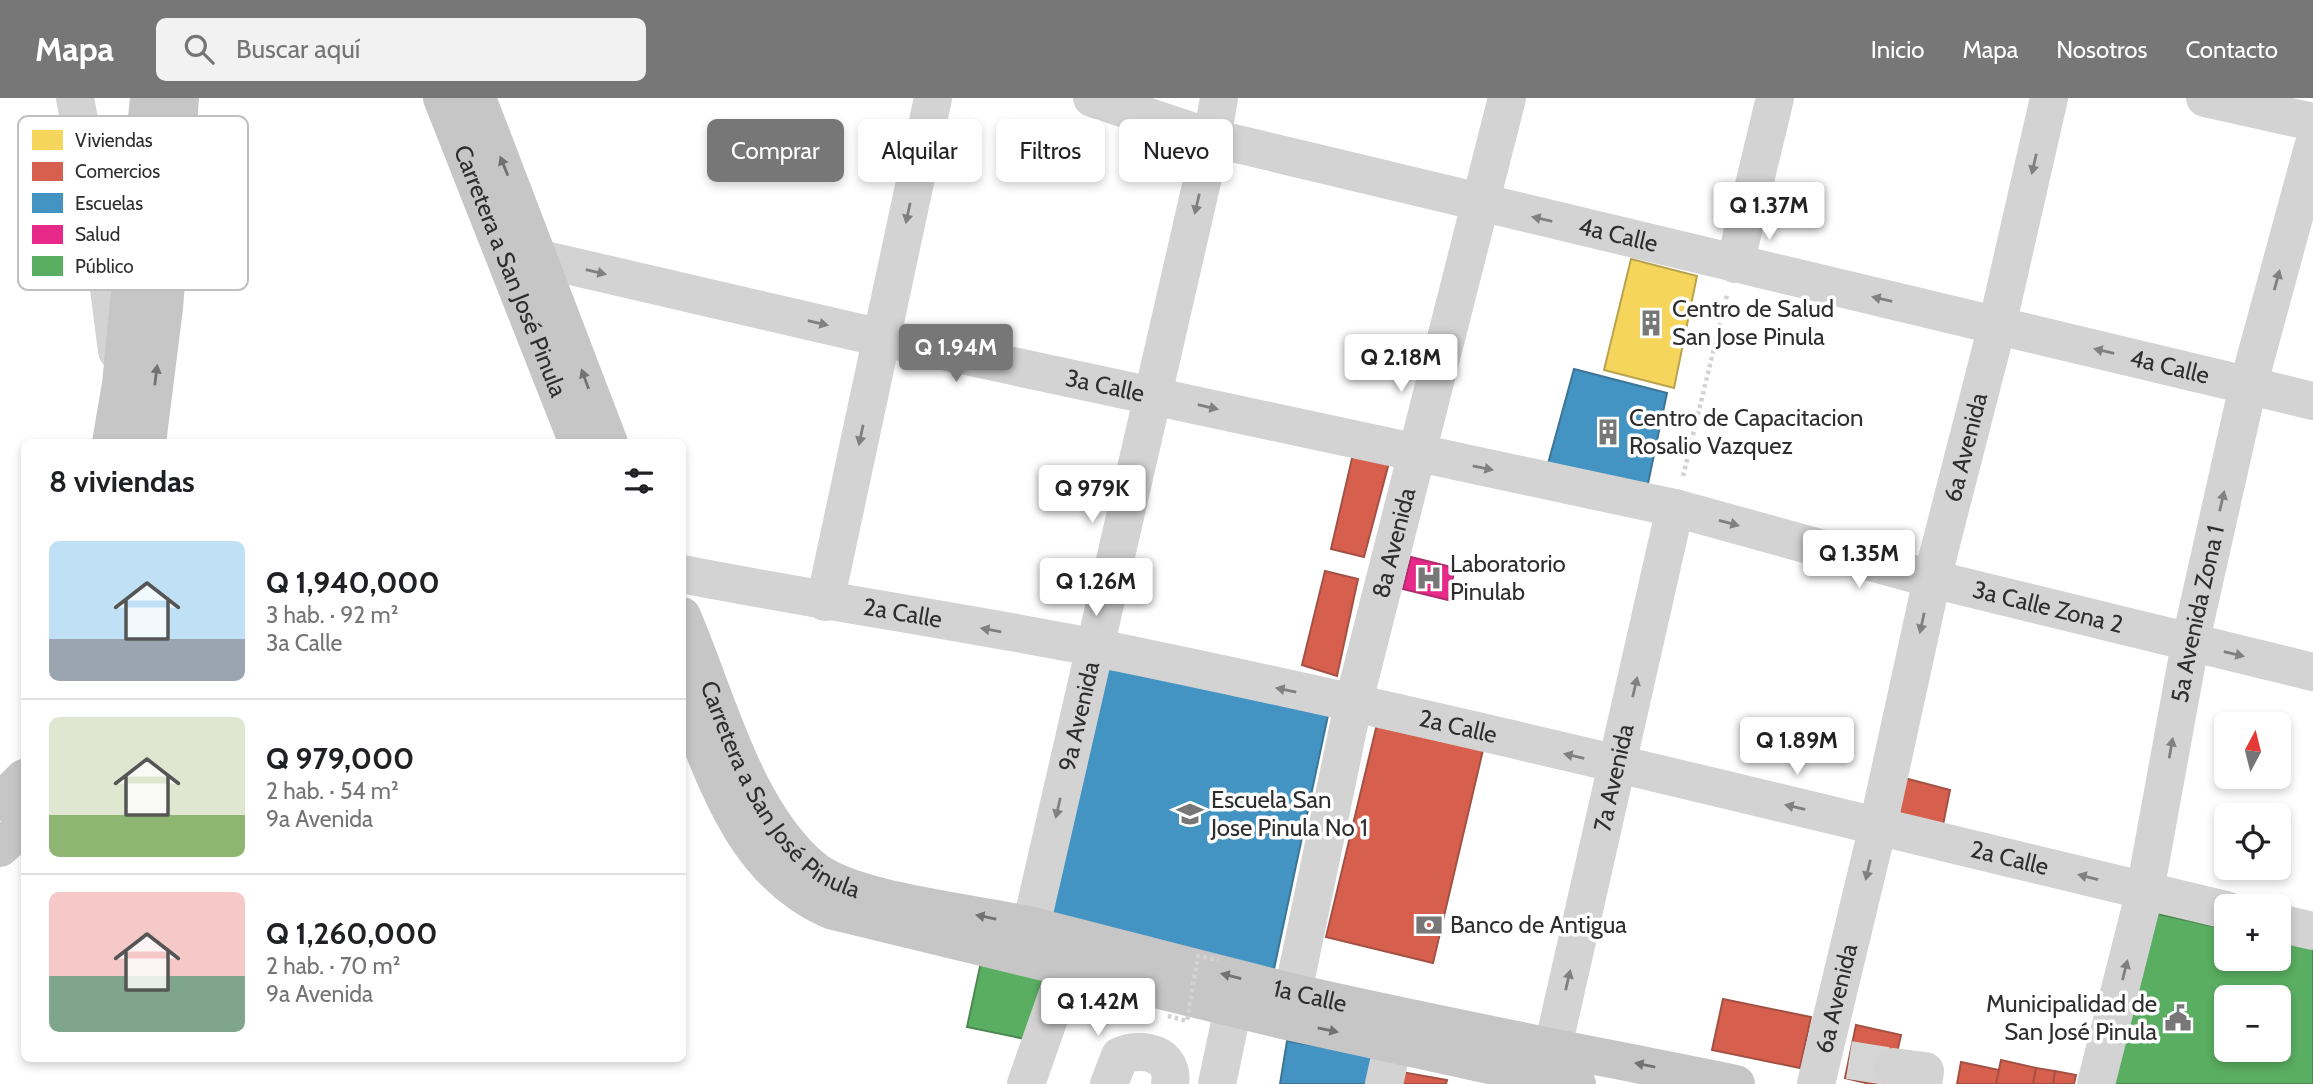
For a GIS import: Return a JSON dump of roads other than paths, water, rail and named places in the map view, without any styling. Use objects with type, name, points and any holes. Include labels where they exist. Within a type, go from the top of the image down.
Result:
[{"type":"main road","points":[[147,116],[149,98]]},
{"type":"main road","points":[[179,116],[180,98]]},
{"type":"main road","name":"Carretera a San José Pinula","points":[[442,98],[523,258],[607,439]]},
{"type":"main road","name":"Carretera a San José Pinula","points":[[477,98],[577,439]]},
{"type":"main road","points":[[112,439],[121,384],[130,290]]},
{"type":"main road","points":[[148,439],[165,290]]},
{"type":"main road","name":"Carretera a San José Pinula","points":[[686,626],[746,771],[781,837],[827,878],[884,909]]},
{"type":"main road","name":"Carretera a San José Pinula","points":[[686,704],[730,808],[765,864],[790,887],[818,905],[884,909]]},
{"type":"main road","points":[[0,802],[21,781]]},
{"type":"main road","points":[[0,848],[21,829]]},
{"type":"main road","name":"1a Calle","points":[[884,909],[1031,926],[1290,1006],[1396,1029],[1577,1084]]},
{"type":"main road","name":"1a Calle","points":[[884,909],[1078,970],[1233,1007],[1290,1006]]},
{"type":"main road","name":"1a Calle","points":[[1396,1029],[1553,1047],[1736,1084]]},
{"type":"street","points":[[75,98],[78,116]]},
{"type":"street","points":[[825,602],[933,98]]},
{"type":"street","name":"4a Calle","points":[[1091,98],[1155,119]]},
{"type":"street","name":"9a Avenida","points":[[1215,119],[1219,98]]},
{"type":"street","name":"8a Avenida","points":[[1290,1006],[1353,705],[1507,98]]},
{"type":"street","points":[[1735,264],[1775,98]]},
{"type":"street","name":"6a Avenida","points":[[1816,1084],[1878,826],[1932,579],[1997,326],[2049,98]]},
{"type":"street","points":[[2205,98],[2313,122]]},
{"type":"street","name":"4a Calle","points":[[1233,143],[2313,401]]},
{"type":"street","name":"5a Avenida Zona 1","points":[[2096,1084],[2145,891],[2190,644],[2248,386],[2313,147]]},
{"type":"street","name":"9a Avenida","points":[[1031,926],[1202,182]]},
{"type":"street","name":"3a Calle","points":[[523,258],[1417,455]]},
{"type":"street","points":[[109,290],[121,384]]},
{"type":"street","name":"3a Calle Zona 2","points":[[1417,455],[1675,508],[1932,579],[2313,672]]},
{"type":"street","name":"7a Avenida","points":[[1553,1047],[1675,508]]},
{"type":"street","name":"2a Calle","points":[[686,575],[825,602],[1094,648],[1878,826],[2214,908]]},
{"type":"street","points":[[2291,926],[2313,931]]},
{"type":"street","points":[[1026,1084],[1078,970]]},
{"type":"street","points":[[1051,1084],[1078,970]]},
{"type":"street","points":[[1217,1084],[1233,1007]]},
{"type":"street","points":[[1384,1084],[1396,1029]]},
{"type":"street","points":[[1110,1084],[1120,1056],[1130,1052],[1146,1052],[1167,1062],[1171,1071],[1170,1084]]},
{"type":"tunnel","points":[[1849,1060],[1893,1067]]},
{"type":"place","name":"Centro de Salud San Jose Pinula","points":[[1651,323]]},
{"type":"place","name":"Centro de Capacitacion Rosalio Vazquez","points":[[1608,432]]},
{"type":"place","name":"Laboratorio Pinulab","points":[[1429,578]]},
{"type":"place","name":"Escuela San Jose Pinula No 1","points":[[1190,814]]},
{"type":"place","name":"Banco de Antigua","points":[[1429,925]]},
{"type":"place","name":"Municipalidad de San José Pinula","points":[[2178,1018]]}]
